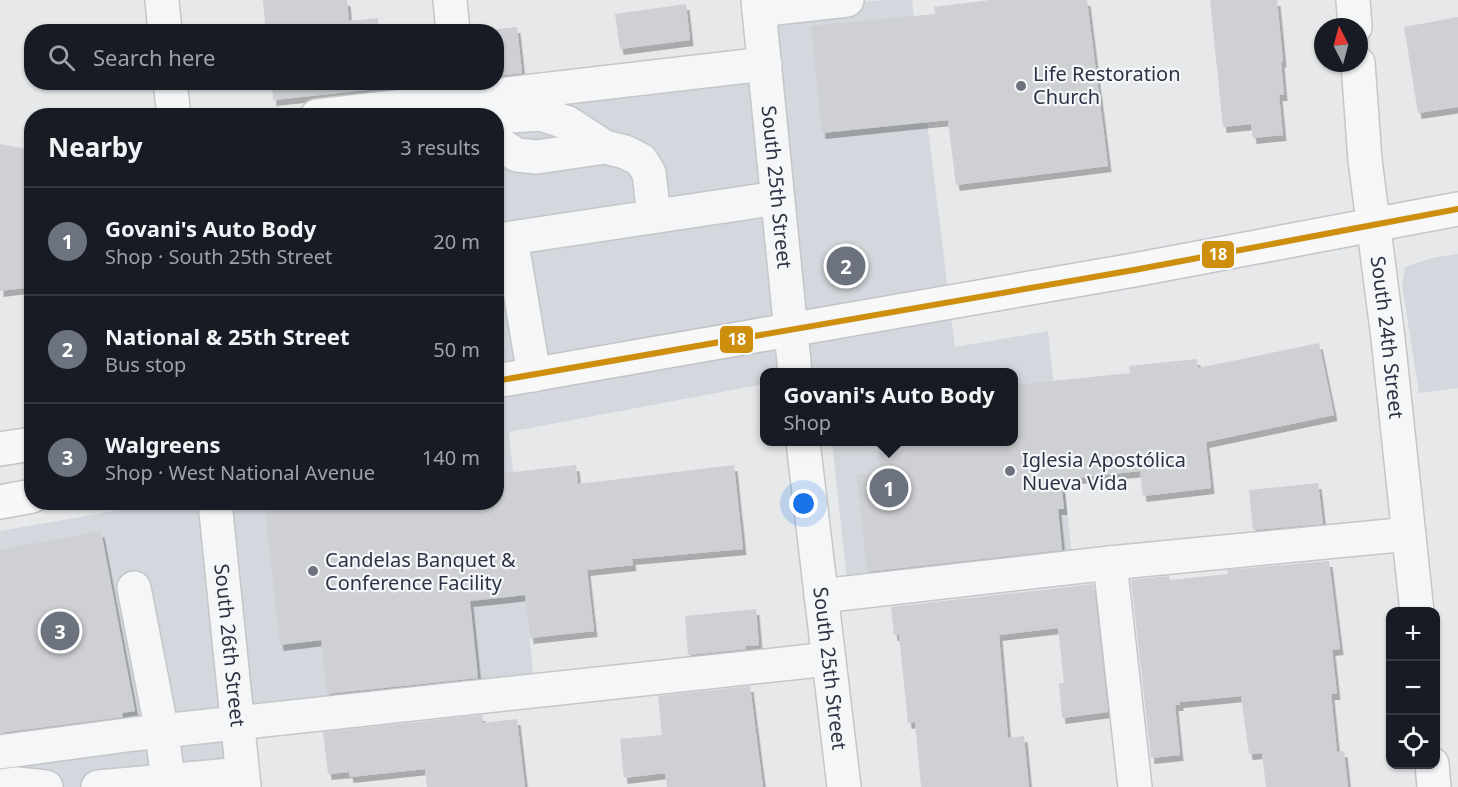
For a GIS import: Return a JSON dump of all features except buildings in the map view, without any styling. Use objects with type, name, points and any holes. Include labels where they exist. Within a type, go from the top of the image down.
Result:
[{"type":"main road","points":[[504,380],[1134,270],[1458,208]]},
{"type":"main road","points":[[0,449],[24,445]]},
{"type":"main road","points":[[0,502],[24,498]]},
{"type":"street","points":[[162,0],[164,24]]},
{"type":"street","points":[[450,0],[452,24]]},
{"type":"street","points":[[759,5],[847,0]]},
{"type":"street","points":[[1353,0],[1354,18]]},
{"type":"street","name":"South 25th Street","points":[[759,5],[795,368]]},
{"type":"street","points":[[504,87],[765,64]]},
{"type":"street","name":"South 24th Street","points":[[1359,72],[1373,223],[1388,338],[1416,607]]},
{"type":"street","points":[[171,90],[173,108]]},
{"type":"street","points":[[362,108],[459,91]]},
{"type":"street","points":[[504,116],[541,114],[568,123],[604,147],[625,152],[641,160],[649,173],[654,216]]},
{"type":"street","points":[[504,147],[518,155],[537,157],[604,147]]},
{"type":"street","points":[[534,375],[508,283],[511,238],[777,198]]},
{"type":"street","name":"South 25th Street","points":[[804,446],[844,787]]},
{"type":"street","name":"South 26th Street","points":[[216,510],[243,781]]},
{"type":"street","points":[[821,596],[1110,563],[1409,534]]},
{"type":"street","points":[[1110,563],[1135,787]]},
{"type":"street","points":[[134,588],[162,732],[168,781]]},
{"type":"street","points":[[0,752],[162,732],[829,659]]},
{"type":"street","points":[[1432,769],[1434,787]]},
{"type":"street","points":[[98,787],[168,781],[243,781]]},
{"type":"street","points":[[0,786],[17,784],[46,787]]},
{"type":"shaded area","points":[[912,0],[955,347],[1048,331],[1072,557],[847,579],[832,446],[1018,446],[1018,368],[760,368],[760,385],[509,432],[535,691],[238,724],[244,787],[0,787],[0,531],[120,510],[504,510],[504,108],[380,108],[764,65],[759,10]]},
{"type":"shaded area","points":[[1458,254],[1458,388],[1419,393],[1402,285],[1405,267],[1432,258]]},
{"type":"transit line","name":"18","points":[[504,380],[1134,270],[1458,209]]},
{"type":"place","name":"Life Restoration Church","points":[[1021,86]]},
{"type":"place","name":"National & 25th Street","points":[[846,266]]},
{"type":"place","name":"Iglesia Apostólica Nueva Vida","points":[[1010,471]]},
{"type":"place","name":"Govani's Auto Body","points":[[889,488]]},
{"type":"place","name":"Candelas Banquet & Conference Facility","points":[[313,571]]},
{"type":"place","name":"Walgreens","points":[[60,631]]}]
